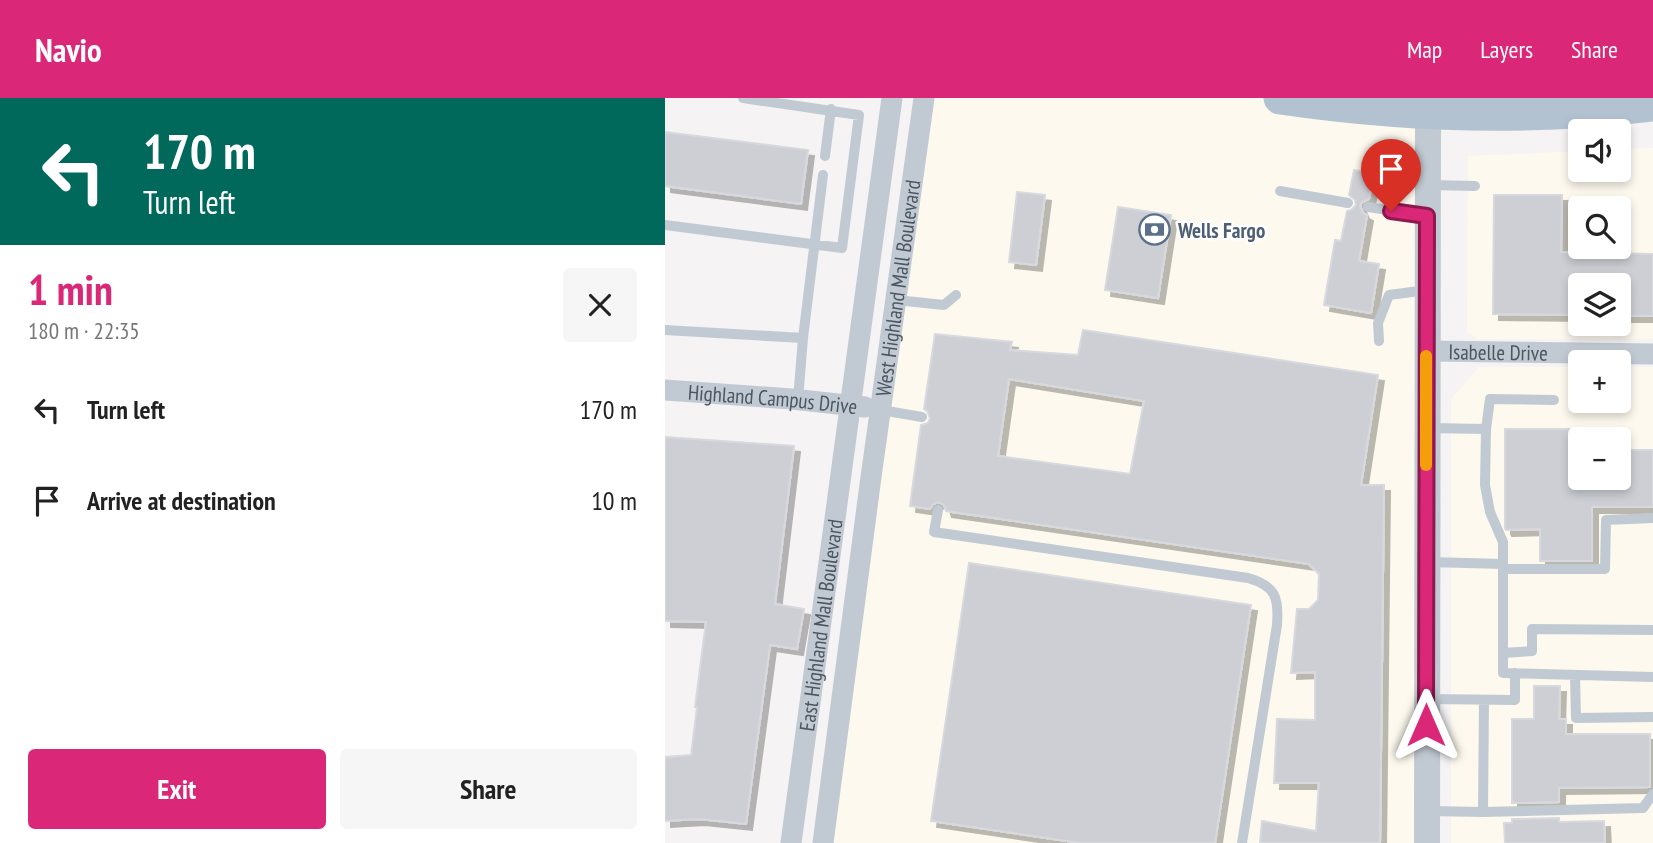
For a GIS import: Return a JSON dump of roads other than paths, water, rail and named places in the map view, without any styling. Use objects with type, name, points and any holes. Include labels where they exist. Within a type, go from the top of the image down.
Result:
[{"type":"main road","points":[[1280,98],[1363,108],[1527,114],[1653,105]]},
{"type":"street","name":"West Highland Mall Boulevard","points":[[852,405],[893,98]]},
{"type":"street","name":"West Highland Mall Boulevard","points":[[871,477],[924,98]]},
{"type":"street","points":[[1427,843],[1428,112]]},
{"type":"street","name":"Isabelle Drive","points":[[1426,351],[1653,354]]},
{"type":"street","name":"Highland Campus Drive","points":[[665,390],[852,405],[881,410]]},
{"type":"street","name":"East Highland Mall Boulevard","points":[[791,843],[852,405]]},
{"type":"street","name":"East Highland Mall Boulevard","points":[[823,843],[871,477]]},
{"type":"lane","points":[[665,225],[842,248],[859,115],[743,98]]},
{"type":"lane","points":[[825,156],[831,109]]},
{"type":"lane","points":[[797,400],[823,175]]},
{"type":"lane","points":[[1427,185],[1475,186]]},
{"type":"lane","points":[[1280,191],[1348,203]]},
{"type":"lane","points":[[1368,207],[1427,216]]},
{"type":"lane","points":[[1379,341],[1378,323],[1389,295],[1427,290]]},
{"type":"lane","points":[[896,300],[944,305],[956,295]]},
{"type":"lane","points":[[665,330],[803,338]]},
{"type":"lane","points":[[1554,400],[1490,400],[1486,429],[1485,485],[1490,512],[1503,542],[1503,673],[1653,677]]},
{"type":"lane","points":[[881,410],[922,417]]},
{"type":"lane","points":[[1426,428],[1486,429]]},
{"type":"lane","points":[[938,510],[934,532],[1248,578],[1262,582],[1270,588],[1278,609],[1277,625],[1242,843]]},
{"type":"lane","points":[[1426,562],[1605,569],[1605,520],[1653,518]]},
{"type":"lane","points":[[1503,653],[1532,651],[1532,629],[1653,630]]},
{"type":"lane","points":[[1426,699],[1515,700],[1515,673]]},
{"type":"lane","points":[[1574,675],[1576,718],[1653,717]]},
{"type":"lane","points":[[1483,812],[1484,700]]},
{"type":"lane","points":[[1427,811],[1630,810],[1643,808],[1653,794]]},
{"type":"place","name":"Wells Fargo","points":[[1155,230]]}]
